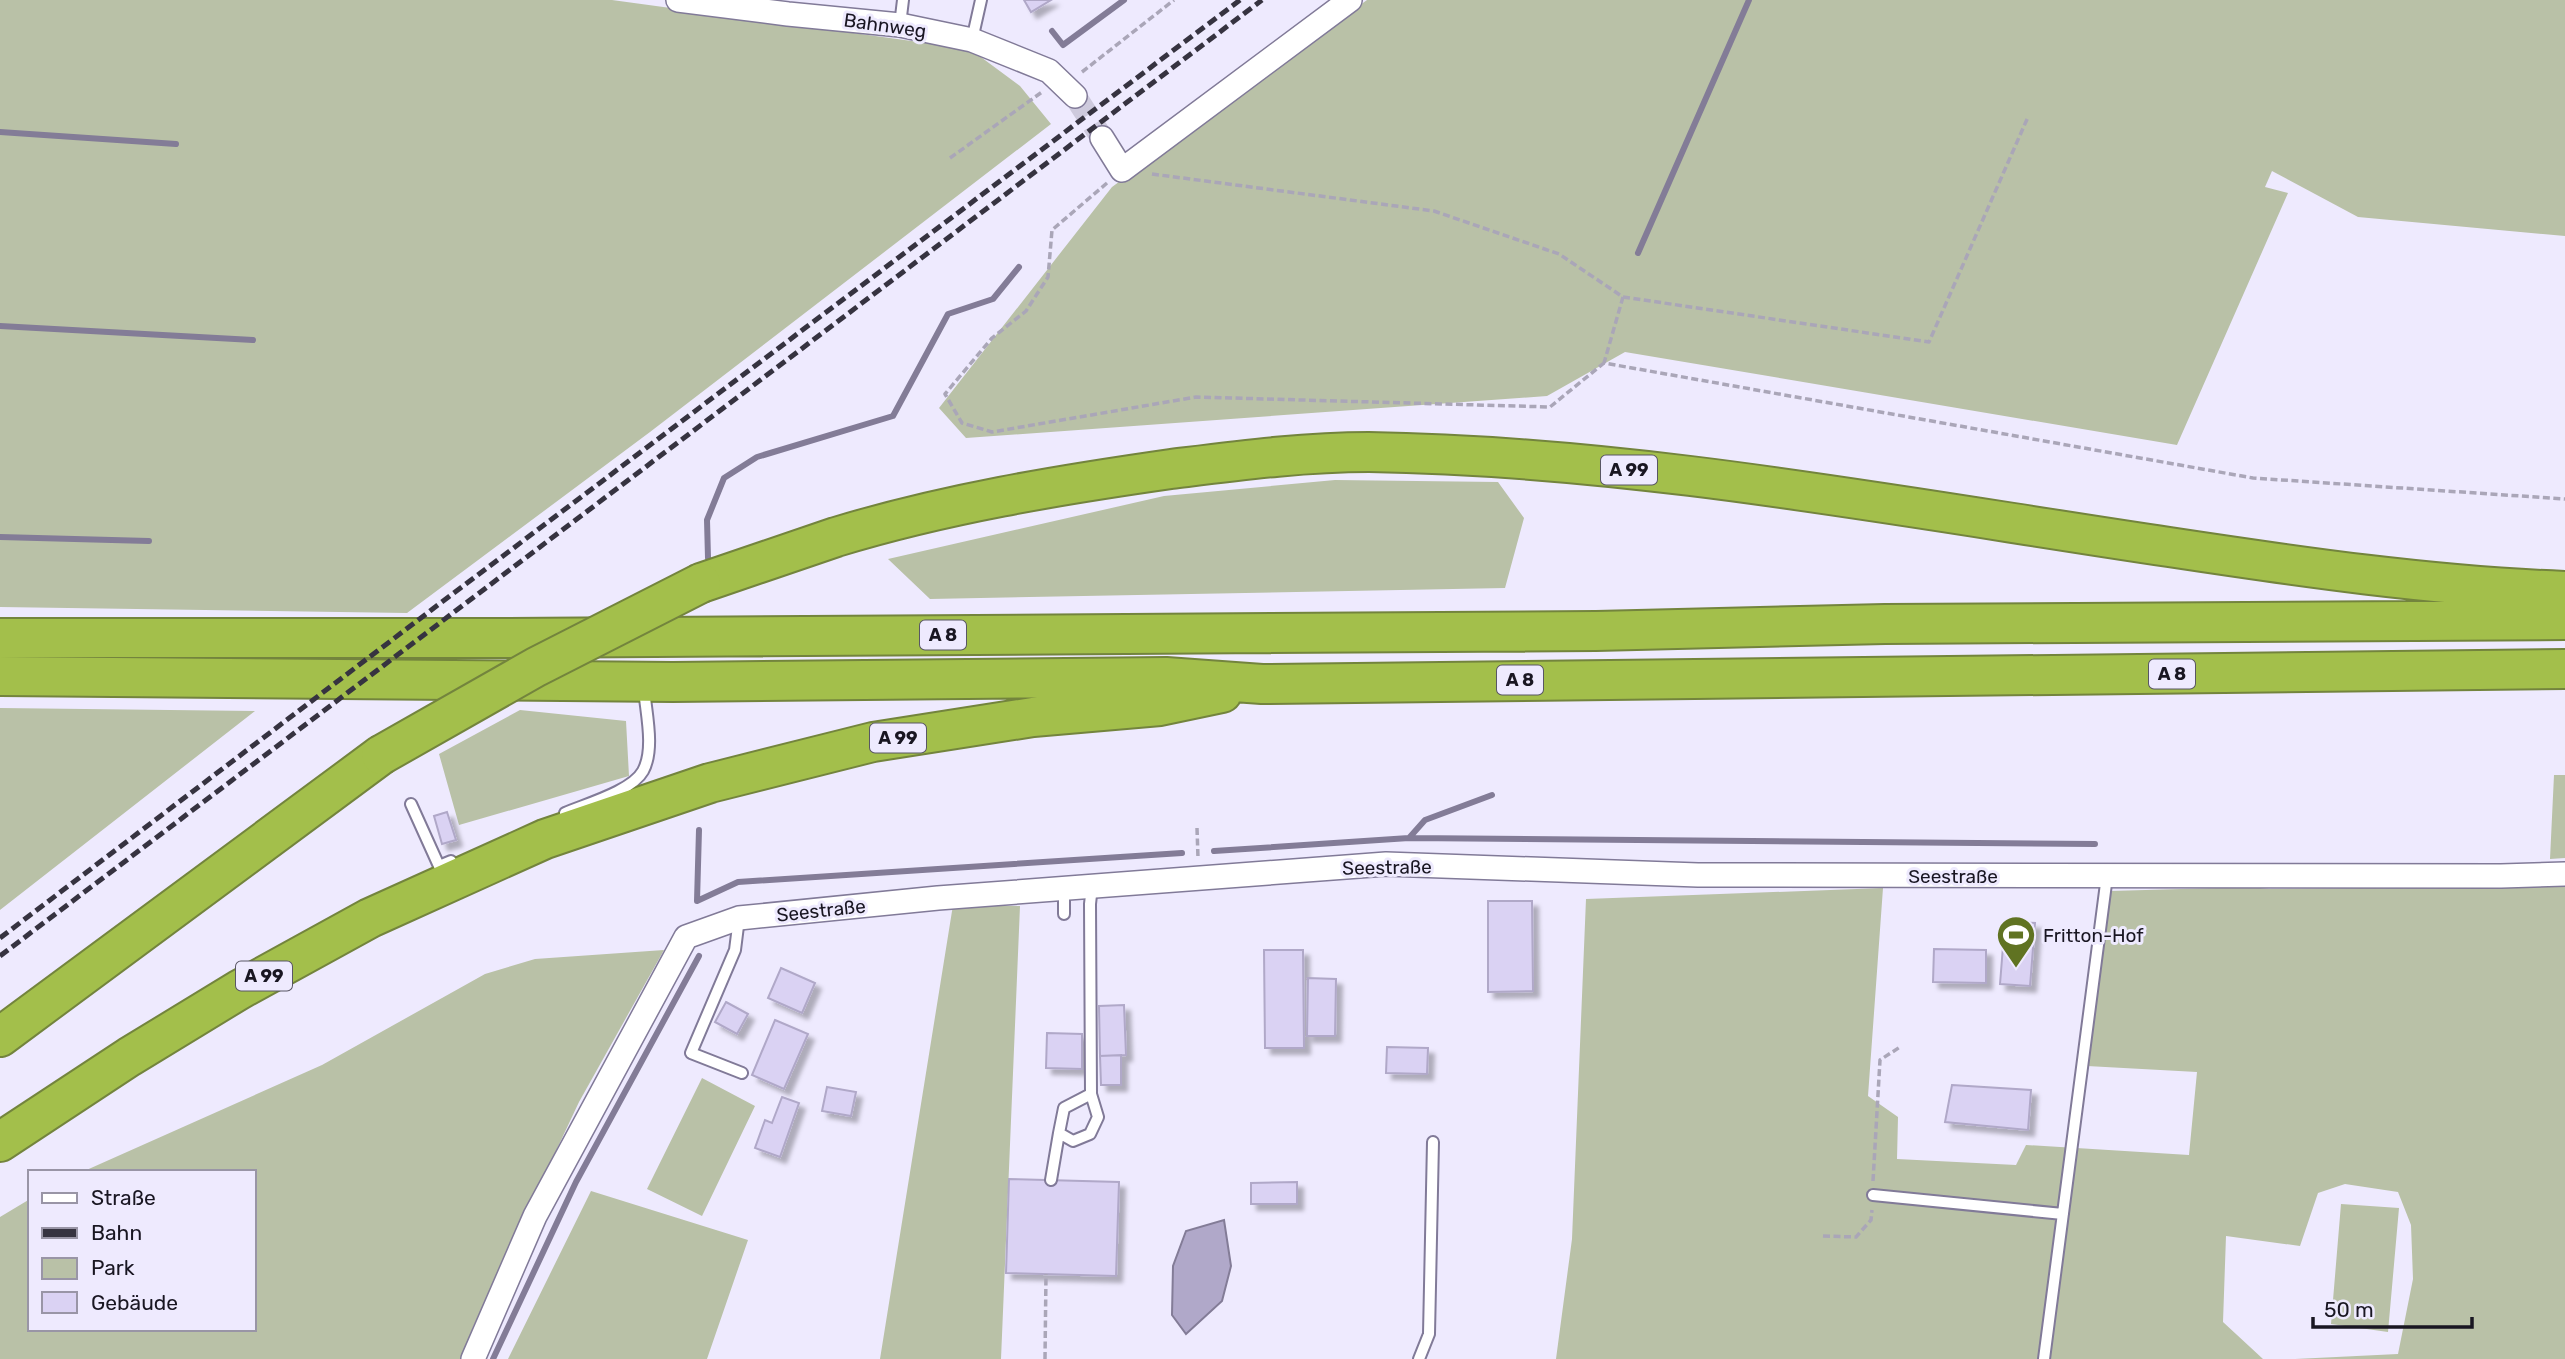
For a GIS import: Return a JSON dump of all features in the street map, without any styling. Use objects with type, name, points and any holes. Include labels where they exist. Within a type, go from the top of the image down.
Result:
[{"type":"highway","name":"A 99","points":[[0,1037],[381,755],[536,667],[701,583],[839,536],[977,502],[1116,477],[1242,460],[1365,452],[1495,458],[1699,477],[2318,569],[2425,582],[2565,591]]},
{"type":"highway","name":"A 8","points":[[0,638],[521,638],[1582,631],[1885,624],[2565,620]]},
{"type":"highway","name":"A 8","points":[[0,676],[643,682],[1166,677],[1262,684],[2565,669]]},
{"type":"highway","name":"A 99","points":[[0,1142],[129,1057],[239,990],[370,918],[545,839],[710,783],[873,742],[1033,718],[1160,706],[1262,684]]},
{"type":"street","name":"Bahnweg","points":[[678,0],[900,24],[972,40],[1049,71],[1065,88]]},
{"type":"street","points":[[1102,138],[1122,170],[1350,0]]},
{"type":"street","name":"Seestraße","points":[[473,1359],[535,1216],[686,937],[738,918],[938,898],[1386,864],[1698,875],[2565,874]]},
{"type":"lane","points":[[900,24],[903,0]]},
{"type":"lane","points":[[972,40],[981,0]]},
{"type":"lane","points":[[560,815],[628,786],[643,772],[648,751],[643,682]]},
{"type":"lane","points":[[411,804],[439,866],[463,856]]},
{"type":"lane","points":[[2044,1359],[2107,876]]},
{"type":"lane","points":[[1059,1133],[1073,1141],[1090,1134],[1098,1117],[1091,1094],[1092,886]]},
{"type":"lane","points":[[1063,888],[1064,914]]},
{"type":"lane","points":[[738,918],[735,950],[691,1053],[742,1073]]},
{"type":"lane","points":[[1051,1180],[1064,1108],[1091,1094]]},
{"type":"lane","points":[[1419,1359],[1429,1334],[1433,1142]]},
{"type":"lane","points":[[1872,1195],[2063,1214]]},
{"type":"path","points":[[950,158],[1065,88],[1174,0]]},
{"type":"path","points":[[1623,297],[1604,363],[1550,407],[1196,397],[992,432],[962,423],[945,394],[992,338],[1026,311],[1048,277],[1052,230],[1122,170],[1434,211],[1559,254],[1623,297],[1929,342],[2028,117]]},
{"type":"path","points":[[1604,363],[2253,478],[2565,499]]},
{"type":"path","points":[[1197,828],[1198,878]]},
{"type":"path","points":[[1823,1236],[1856,1237],[1871,1220],[1880,1060],[1900,1047]]},
{"type":"path","points":[[1045,1359],[1046,1274]]},
{"type":"green space","points":[[0,0],[612,0],[970,49],[1020,86],[1051,124],[650,432],[407,613],[0,607]]},
{"type":"green space","points":[[1367,0],[2565,0],[2565,236],[2358,217],[2272,171],[2265,187],[2288,193],[2177,445],[1625,352],[1547,396],[966,438],[939,408],[1112,187]]},
{"type":"green space","points":[[1335,480],[1498,482],[1524,518],[1505,588],[930,599],[888,559],[1164,496]]},
{"type":"green space","points":[[0,708],[255,711],[0,910]]},
{"type":"green space","points":[[520,710],[626,721],[629,776],[459,825],[439,754]]},
{"type":"green space","points":[[2554,775],[2565,775],[2565,858],[2550,859]]},
{"type":"green space","points":[[2565,886],[2565,1359],[2295,1359],[2398,1354],[2413,1279],[2411,1225],[2398,1192],[2345,1184],[2318,1193],[2300,1246],[2226,1236],[2223,1322],[2263,1359],[1556,1359],[1572,1239],[1586,899],[1883,888],[1868,1096],[1898,1117],[1897,1159],[2016,1165],[2026,1145],[2189,1155],[2197,1072],[2087,1066],[2110,891],[2252,887]]},
{"type":"green space","points":[[953,905],[1020,906],[1001,1359],[880,1359]]},
{"type":"green space","points":[[664,950],[579,1102],[473,1327],[461,1359],[0,1359],[0,1217],[28,1200],[28,1331],[256,1331],[256,1170],[86,1170],[322,1065],[485,974],[535,959]]},
{"type":"green space","points":[[702,1078],[755,1106],[702,1216],[647,1189]]},
{"type":"green space","points":[[591,1191],[748,1240],[707,1359],[508,1359]]},
{"type":"green space","points":[[2341,1204],[2399,1208],[2388,1332],[2331,1324]]},
{"type":"shaded area","points":[[1224,1220],[1231,1266],[1222,1301],[1186,1334],[1172,1315],[1173,1266],[1186,1231]]},
{"type":"building","points":[[1024,0],[1051,0],[1031,12]]},
{"type":"building","points":[[447,812],[456,840],[442,844],[434,816]]},
{"type":"building","points":[[1488,901],[1532,901],[1533,991],[1488,992]]},
{"type":"building","points":[[2005,921],[2035,923],[2030,986],[2000,984]]},
{"type":"building","points":[[1934,949],[1986,950],[1986,983],[1933,982]]},
{"type":"building","points":[[1264,950],[1303,950],[1304,1048],[1265,1048]]},
{"type":"building","points":[[781,968],[815,983],[802,1013],[768,998]]},
{"type":"building","points":[[1308,978],[1336,979],[1335,1036],[1307,1036]]},
{"type":"building","points":[[726,1002],[748,1014],[737,1034],[715,1022]]},
{"type":"building","points":[[1124,1005],[1126,1055],[1100,1056],[1099,1006]]},
{"type":"building","points":[[775,1020],[808,1034],[784,1089],[752,1075]]},
{"type":"building","points":[[1047,1033],[1082,1034],[1082,1069],[1046,1068]]},
{"type":"building","points":[[1387,1047],[1428,1048],[1427,1074],[1386,1073]]},
{"type":"building","points":[[1121,1055],[1121,1085],[1101,1085],[1100,1056]]},
{"type":"building","points":[[1952,1085],[2031,1090],[2028,1130],[1945,1122]]},
{"type":"building","points":[[827,1087],[856,1092],[851,1116],[822,1111]]},
{"type":"building","points":[[782,1097],[799,1103],[780,1157],[755,1148],[765,1120],[772,1123]]},
{"type":"building","points":[[1009,1179],[1119,1182],[1116,1276],[1006,1273]]},
{"type":"building","points":[[1297,1182],[1297,1204],[1251,1204],[1251,1183]]},
{"type":"waterway","points":[[1052,31],[1063,45],[1124,0]]},
{"type":"waterway","points":[[1638,253],[1749,0]]},
{"type":"waterway","points":[[0,132],[176,144]]},
{"type":"waterway","points":[[708,558],[707,520],[724,478],[757,457],[893,416],[948,314],[993,299],[1019,267]]},
{"type":"waterway","points":[[0,326],[253,340]]},
{"type":"waterway","points":[[0,537],[149,541]]},
{"type":"waterway","points":[[1214,851],[1409,838],[1425,820],[1492,795]]},
{"type":"waterway","points":[[699,830],[697,901],[738,882],[1182,853]]},
{"type":"waterway","points":[[1409,838],[2095,844]]},
{"type":"waterway","points":[[493,1359],[576,1182],[699,956]]},
{"type":"tunnel","points":[[1075,96],[1102,138]]},
{"type":"railway","points":[[0,938],[1240,0]]},
{"type":"railway","points":[[0,956],[1262,0]]},
{"type":"place","name":"Fritton-Hof","points":[[2016,969]]}]
